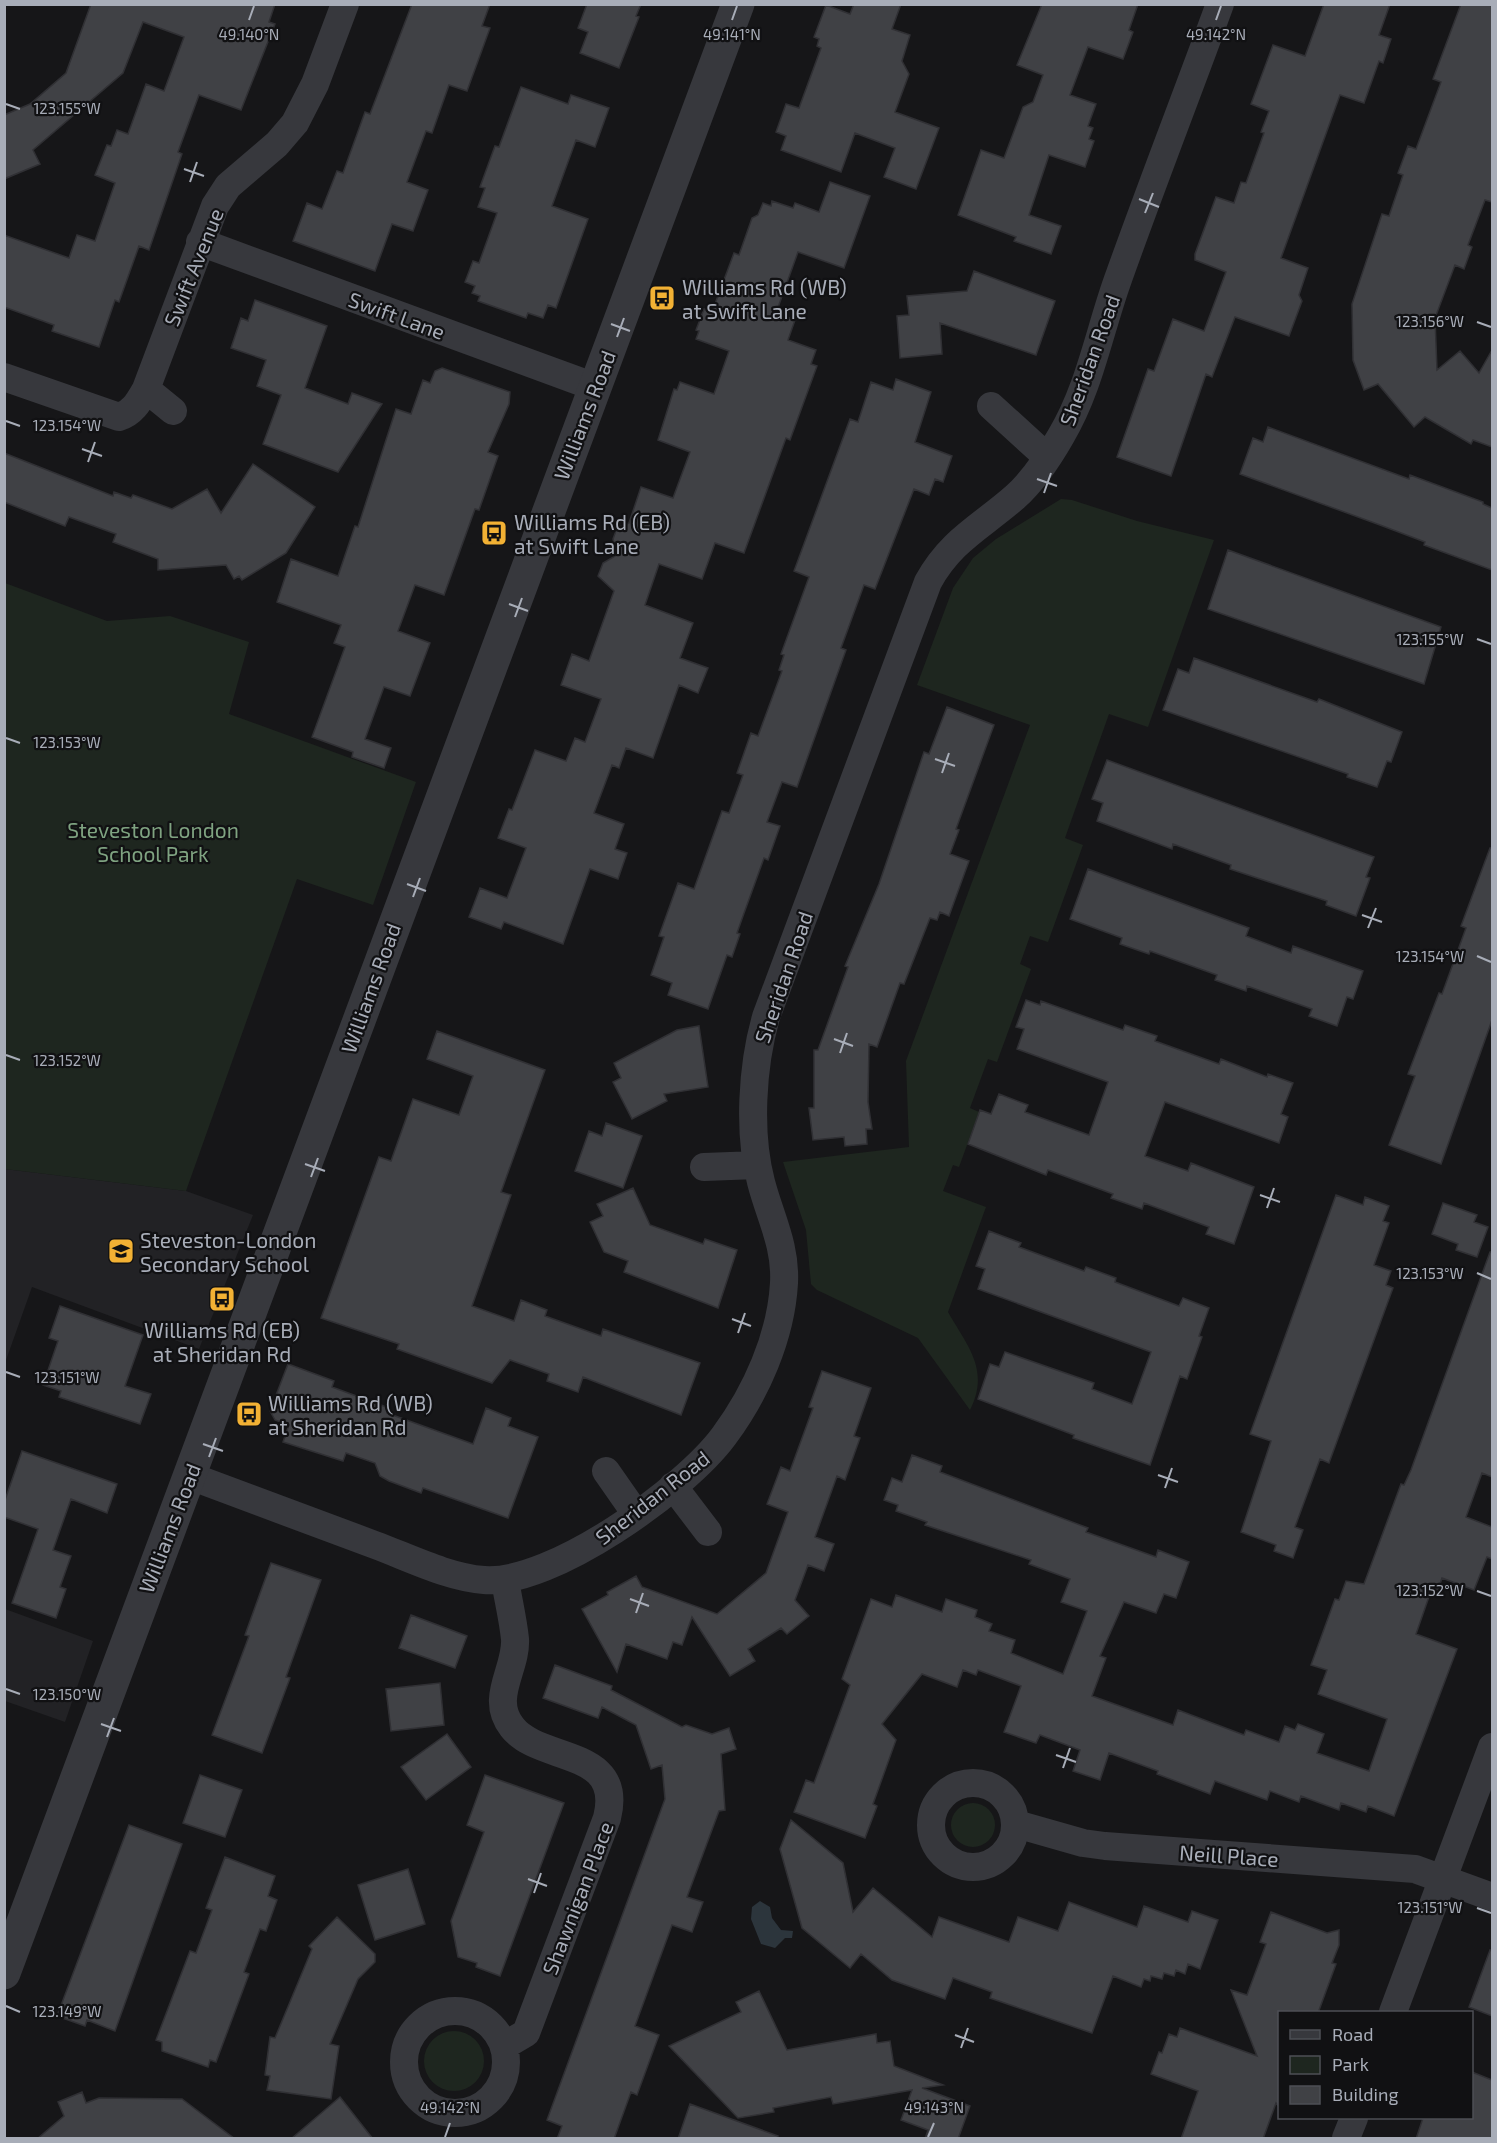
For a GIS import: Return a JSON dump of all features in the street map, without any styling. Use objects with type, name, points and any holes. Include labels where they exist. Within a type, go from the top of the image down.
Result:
[{"type":"street","name":"Swift Avenue","points":[[4,377],[119,417],[126,415],[134,408],[146,388],[215,206],[228,186],[276,144],[295,123],[315,84],[345,4]]},
{"type":"street","name":"Williams Road","points":[[4,1973],[738,4]]},
{"type":"street","name":"Sheridan Road","points":[[190,1476],[434,1567],[481,1580],[505,1580],[572,1556],[636,1514],[712,1452],[736,1419],[762,1369],[782,1301],[784,1255],[778,1227],[757,1165],[754,1085],[761,1033],[923,595],[948,551],[1017,495],[1047,457],[1067,426],[1078,400],[1118,280],[1220,4]]},
{"type":"street","name":"Swift Lane","points":[[200,242],[595,387]]},
{"type":"street","points":[[146,388],[173,411]]},
{"type":"street","points":[[990,406],[1047,457]]},
{"type":"street","points":[[704,1167],[757,1165]]},
{"type":"street","points":[[606,1471],[636,1514]]},
{"type":"street","points":[[673,1486],[708,1532]]},
{"type":"street","name":"Shawnigan Place","points":[[504,2046],[526,2032],[607,1818],[610,1799],[604,1781],[591,1766],[529,1740],[510,1726],[502,1690],[515,1639],[505,1580]]},
{"type":"street","points":[[1395,2011],[1492,1747]]},
{"type":"street","name":"Neill Place","points":[[1016,1824],[1096,1845],[1415,1869],[1492,1897]]},
{"type":"street","points":[[1346,2139],[1354,2119]]},
{"type":"shaded area","name":"Steveston-London Secondary School","points":[[5,1169],[186,1191],[253,1215],[199,1349],[32,1287],[5,1363]]},
{"type":"shaded area","points":[[5,1609],[93,1641],[65,1722],[5,1701]]},
{"type":"shaded area","points":[[760,1901],[770,1907],[772,1918],[781,1930],[793,1931],[792,1938],[785,1938],[775,1948],[761,1944],[751,1919],[752,1907]]},
{"type":"green space","points":[[1061,499],[1072,500],[1137,521],[1214,540],[1148,727],[1109,714],[1065,838],[1083,845],[1048,942],[1030,936],[1020,964],[1031,969],[997,1062],[988,1059],[970,1108],[979,1112],[959,1167],[953,1165],[943,1191],[986,1207],[948,1312],[969,1348],[977,1371],[976,1396],[970,1410],[918,1338],[817,1290],[811,1284],[806,1230],[783,1162],[909,1147],[906,1061],[1030,725],[917,685],[953,588],[973,558],[996,539]]},
{"type":"green space","name":"Steveston London School Park","points":[[5,583],[107,621],[170,616],[249,642],[229,714],[416,782],[373,905],[297,879],[186,1191],[5,1169]]},
{"type":"green space","points":[[973,1803],[989,1809],[995,1825],[989,1841],[973,1847],[957,1841],[951,1825],[957,1809]]},
{"type":"green space","points":[[454,2031],[471,2036],[479,2044],[484,2061],[479,2078],[471,2086],[454,2091],[437,2086],[429,2078],[424,2061],[429,2044],[437,2036]]},
{"type":"building","points":[[91,4],[275,4],[269,22],[275,24],[241,110],[199,95],[178,152],[182,154],[149,250],[139,246],[119,302],[115,300],[99,347],[52,331],[54,325],[4,307],[4,235],[69,258],[77,235],[95,241],[115,183],[95,175],[107,145],[111,146],[117,130],[128,134],[146,84],[164,91],[184,37],[143,22],[123,73],[33,150],[40,164],[4,179],[4,115],[30,104],[66,73]]},
{"type":"building","points":[[412,4],[490,4],[482,26],[490,28],[467,91],[449,85],[432,133],[426,131],[407,182],[428,190],[413,231],[392,224],[375,271],[293,241],[307,203],[322,209],[337,171],[343,173],[365,112],[370,114]]},
{"type":"building","points":[[587,4],[641,4],[636,16],[639,17],[619,68],[580,53],[588,32],[578,28]]},
{"type":"building","points":[[854,4],[901,4],[892,29],[910,35],[902,61],[909,74],[895,112],[939,128],[916,189],[884,177],[895,148],[855,133],[841,172],[781,150],[786,136],[776,132],[786,104],[799,108],[821,48],[817,46],[819,39],[814,37],[826,5],[850,14]]},
{"type":"building","points":[[1042,4],[1138,4],[1129,30],[1133,32],[1123,59],[1088,47],[1070,95],[1096,104],[1088,126],[1093,128],[1089,139],[1094,141],[1085,167],[1049,155],[1029,215],[1061,226],[1051,254],[1014,241],[1016,237],[958,215],[981,150],[1004,158],[1023,107],[1033,102],[1043,75],[1017,65]]},
{"type":"building","points":[[1324,4],[1390,4],[1379,35],[1391,39],[1383,63],[1379,61],[1364,103],[1340,95],[1281,258],[1308,268],[1299,295],[1302,301],[1289,336],[1235,317],[1212,377],[1206,374],[1171,476],[1117,457],[1148,369],[1154,371],[1173,319],[1204,331],[1226,272],[1195,260],[1195,254],[1216,197],[1234,203],[1241,182],[1246,183],[1264,133],[1261,132],[1269,111],[1251,104],[1273,45],[1305,56]]},
{"type":"building","points":[[1461,4],[1492,4],[1492,202],[1485,200],[1468,245],[1472,247],[1464,269],[1455,265],[1435,318],[1437,370],[1460,351],[1479,373],[1492,350],[1492,447],[1473,440],[1471,444],[1425,417],[1414,427],[1378,384],[1364,390],[1353,360],[1352,304],[1382,214],[1389,216],[1403,175],[1398,173],[1408,146],[1416,149],[1441,82],[1433,79]]},
{"type":"building","points":[[521,87],[568,104],[571,95],[609,108],[595,147],[576,140],[552,206],[588,219],[556,308],[548,305],[543,318],[528,313],[526,318],[478,301],[480,296],[472,293],[475,286],[465,282],[473,261],[479,263],[497,213],[478,207],[485,188],[480,187],[495,146],[499,147]]},
{"type":"building","points":[[830,182],[870,196],[844,268],[798,252],[776,313],[795,320],[788,340],[816,350],[811,364],[817,366],[790,440],[786,438],[744,553],[715,543],[702,579],[659,564],[645,605],[693,623],[680,658],[708,668],[698,693],[679,685],[653,758],[626,748],[619,768],[612,765],[594,813],[624,824],[615,849],[627,853],[618,879],[590,869],[563,944],[504,922],[501,929],[469,917],[480,888],[507,898],[526,848],[498,838],[509,809],[512,810],[535,750],[566,761],[575,738],[585,742],[601,699],[561,685],[572,654],[589,661],[614,591],[598,576],[603,563],[617,555],[613,539],[617,528],[629,523],[641,487],[673,498],[690,452],[658,440],[674,389],[677,390],[680,382],[714,394],[729,351],[696,339],[699,331],[696,330],[704,309],[712,312],[734,253],[739,255],[752,218],[758,215],[763,203],[771,206],[772,201],[793,208],[795,203],[819,212]]},
{"type":"building","points":[[974,271],[1055,301],[1036,355],[940,323],[942,354],[900,358],[897,316],[909,315],[907,296],[967,291]]},
{"type":"building","points":[[255,300],[327,326],[305,388],[348,404],[352,393],[382,404],[338,472],[263,444],[281,395],[257,386],[266,360],[231,348],[241,318],[248,321]]},
{"type":"building","points":[[442,368],[510,392],[509,404],[488,452],[498,456],[479,510],[475,509],[444,595],[415,585],[398,631],[430,643],[410,696],[384,687],[365,739],[391,748],[384,768],[352,757],[353,752],[312,737],[345,647],[334,643],[341,625],[277,602],[291,559],[338,576],[355,526],[358,527],[396,409],[411,414],[423,380],[430,383],[435,371]]},
{"type":"building","points":[[896,379],[931,392],[915,442],[952,456],[943,482],[935,479],[929,495],[914,489],[875,589],[864,585],[841,648],[846,650],[797,787],[782,782],[767,822],[780,826],[768,860],[764,858],[737,933],[740,934],[732,957],[727,955],[708,1009],[668,995],[672,983],[651,975],[664,937],[659,936],[678,883],[694,889],[722,811],[729,813],[743,775],[737,773],[751,733],[758,736],[782,671],[779,670],[784,655],[781,654],[809,577],[794,571],[850,419],[858,422],[871,382],[893,390]]},
{"type":"building","points":[[1268,427],[1409,479],[1410,475],[1483,502],[1492,508],[1492,570],[1424,545],[1425,542],[1240,474],[1253,438],[1263,442]]},
{"type":"building","points":[[4,453],[113,496],[114,492],[131,498],[133,495],[172,509],[207,489],[221,513],[253,464],[315,507],[286,553],[242,580],[239,576],[234,579],[226,565],[158,570],[158,559],[113,542],[116,534],[69,517],[65,526],[4,502]]},
{"type":"building","points":[[1228,550],[1441,627],[1424,684],[1208,609]]},
{"type":"building","points":[[1194,658],[1317,702],[1319,699],[1402,732],[1391,762],[1387,761],[1377,787],[1347,777],[1348,774],[1163,710],[1178,669],[1189,673]]},
{"type":"building","points":[[947,707],[994,725],[956,829],[959,830],[950,854],[969,861],[949,916],[940,912],[937,920],[930,918],[904,984],[900,983],[877,1047],[869,1044],[868,1102],[872,1129],[866,1129],[867,1144],[845,1146],[844,1137],[813,1140],[809,1108],[814,1108],[814,1050],[818,1050],[848,967],[845,966],[879,884],[924,752],[929,754]]},
{"type":"building","points":[[1107,760],[1374,857],[1366,877],[1370,878],[1356,916],[1326,905],[1327,901],[1230,869],[1231,865],[1173,844],[1172,849],[1097,821],[1103,803],[1092,799]]},
{"type":"building","points":[[1490,848],[1492,848],[1492,1020],[1441,1164],[1389,1145],[1415,1076],[1408,1074],[1439,993],[1442,994],[1466,928],[1461,926]]},
{"type":"building","points":[[1088,869],[1249,928],[1246,936],[1291,953],[1293,946],[1363,971],[1353,999],[1347,997],[1337,1026],[1309,1016],[1312,1009],[1247,986],[1246,991],[1215,980],[1217,975],[1150,951],[1149,954],[1120,944],[1122,938],[1070,919]]},
{"type":"building","points":[[1026,1000],[1040,1005],[1041,1001],[1123,1030],[1125,1025],[1157,1036],[1155,1041],[1219,1064],[1221,1059],[1267,1077],[1268,1074],[1293,1083],[1281,1114],[1288,1117],[1279,1143],[1165,1102],[1145,1156],[1188,1171],[1191,1163],[1254,1187],[1234,1244],[1206,1234],[1209,1227],[1144,1203],[1142,1209],[1111,1198],[1113,1194],[1048,1170],[1046,1175],[968,1144],[980,1110],[991,1114],[999,1094],[1028,1105],[1025,1112],[1089,1135],[1108,1082],[1017,1049],[1024,1029],[1016,1027]]},
{"type":"building","points":[[699,1026],[708,1087],[664,1094],[667,1101],[632,1119],[613,1082],[621,1078],[614,1063],[677,1030]]},
{"type":"building","points":[[437,1031],[545,1070],[501,1192],[511,1195],[472,1306],[514,1321],[521,1300],[547,1310],[545,1316],[601,1336],[603,1329],[700,1363],[681,1415],[583,1377],[578,1392],[547,1381],[549,1374],[510,1360],[492,1383],[397,1349],[399,1344],[321,1318],[379,1157],[391,1161],[413,1099],[459,1115],[473,1076],[427,1059]]},
{"type":"building","points":[[606,1123],[642,1136],[623,1188],[575,1171],[589,1131],[602,1136]]},
{"type":"building","points":[[633,1188],[650,1225],[703,1244],[705,1239],[737,1250],[718,1308],[624,1272],[628,1261],[604,1252],[590,1222],[603,1216],[597,1204]]},
{"type":"building","points":[[1336,1195],[1363,1205],[1365,1197],[1389,1206],[1383,1221],[1389,1223],[1374,1265],[1391,1271],[1386,1285],[1393,1288],[1329,1463],[1320,1459],[1295,1527],[1303,1530],[1293,1558],[1274,1551],[1276,1545],[1241,1532],[1271,1441],[1250,1434]]},
{"type":"building","points":[[1443,1203],[1477,1215],[1474,1222],[1488,1227],[1477,1257],[1456,1250],[1458,1244],[1432,1234]]},
{"type":"building","points":[[989,1231],[1021,1243],[1019,1247],[1084,1271],[1086,1267],[1116,1278],[1115,1282],[1179,1306],[1183,1298],[1209,1308],[1199,1336],[1202,1337],[1187,1379],[1180,1376],[1150,1465],[1073,1438],[1074,1435],[978,1399],[990,1364],[999,1367],[1005,1352],[1094,1383],[1092,1389],[1132,1404],[1151,1352],[978,1289],[985,1269],[976,1266]]},
{"type":"building","points":[[1490,1252],[1492,1252],[1492,1477],[1482,1473],[1466,1517],[1492,1527],[1492,1559],[1487,1557],[1474,1590],[1442,1578],[1438,1590],[1432,1588],[1416,1634],[1457,1649],[1394,1816],[1368,1806],[1366,1812],[1341,1803],[1339,1810],[1301,1796],[1299,1802],[1270,1791],[1267,1800],[1215,1781],[1210,1794],[1109,1753],[1100,1780],[1073,1771],[1080,1750],[1040,1735],[1036,1743],[1004,1732],[1021,1686],[978,1670],[976,1675],[963,1670],[957,1687],[922,1674],[882,1724],[896,1740],[873,1804],[877,1806],[865,1838],[794,1812],[806,1780],[814,1783],[850,1685],[842,1679],[871,1599],[892,1607],[896,1595],[942,1612],[946,1599],[977,1610],[975,1617],[992,1624],[989,1631],[1015,1640],[1011,1653],[1063,1674],[1087,1611],[1061,1602],[1070,1579],[1029,1564],[1031,1560],[925,1525],[927,1522],[896,1511],[898,1505],[884,1500],[892,1478],[902,1482],[912,1455],[942,1466],[940,1472],[1088,1528],[1086,1532],[1156,1557],[1158,1550],[1189,1562],[1176,1598],[1164,1594],[1156,1613],[1124,1602],[1100,1656],[1106,1658],[1092,1696],[1173,1725],[1178,1710],[1244,1735],[1246,1730],[1279,1742],[1285,1726],[1295,1730],[1298,1724],[1324,1734],[1317,1753],[1369,1771],[1387,1719],[1318,1694],[1327,1670],[1311,1665],[1335,1599],[1339,1600],[1346,1581],[1364,1584],[1401,1484],[1404,1485],[1411,1470]]},
{"type":"building","points":[[60,1306],[143,1335],[125,1386],[151,1394],[140,1424],[59,1397],[61,1391],[43,1385],[58,1341],[49,1338]]},
{"type":"building","points":[[288,1364],[334,1381],[332,1387],[389,1408],[387,1413],[473,1444],[486,1408],[511,1418],[508,1426],[538,1437],[508,1518],[423,1488],[421,1493],[389,1481],[380,1476],[375,1463],[346,1453],[343,1461],[283,1442],[289,1425],[275,1420],[270,1411]]},
{"type":"building","points":[[822,1371],[871,1388],[854,1436],[860,1438],[845,1480],[837,1476],[815,1537],[834,1544],[824,1571],[808,1565],[795,1600],[809,1616],[787,1634],[781,1628],[748,1649],[755,1661],[730,1676],[692,1617],[682,1645],[673,1642],[667,1659],[626,1644],[617,1672],[582,1609],[608,1595],[607,1592],[636,1576],[642,1587],[717,1614],[766,1573],[788,1512],[767,1504],[781,1467],[790,1471],[813,1408],[809,1407]]},
{"type":"building","points":[[22,1451],[117,1484],[107,1513],[71,1499],[53,1550],[71,1556],[60,1587],[66,1589],[56,1618],[12,1603],[38,1529],[4,1517],[4,1503]]},
{"type":"building","points":[[271,1563],[321,1580],[286,1677],[290,1678],[262,1753],[212,1735],[249,1636],[245,1635]]},
{"type":"building","points":[[411,1615],[467,1636],[455,1668],[399,1648]]},
{"type":"building","points":[[555,1665],[612,1686],[611,1690],[682,1727],[686,1725],[712,1734],[729,1728],[736,1749],[721,1754],[725,1810],[719,1811],[687,1897],[703,1902],[692,1932],[672,1925],[635,2026],[659,2035],[637,2095],[631,2092],[614,2139],[557,2139],[562,2126],[547,2120],[665,1799],[662,1765],[651,1769],[636,1725],[602,1707],[598,1718],[543,1698]]},
{"type":"building","points":[[440,1683],[444,1725],[391,1731],[386,1689]]},
{"type":"building","points":[[447,1734],[471,1767],[426,1800],[401,1767]]},
{"type":"building","points":[[200,1775],[242,1790],[225,1837],[183,1823]]},
{"type":"building","points":[[485,1775],[564,1803],[500,1976],[476,1967],[477,1963],[458,1957],[451,1921],[484,1832],[467,1825]]},
{"type":"building","points":[[791,1820],[843,1863],[853,1912],[873,1888],[932,1937],[939,1917],[1009,1942],[1018,1917],[1058,1931],[1069,1902],[1137,1927],[1144,1906],[1188,1922],[1192,1911],[1218,1920],[1200,1969],[1188,1964],[1185,1974],[1176,1970],[1174,1976],[1164,1973],[1162,1979],[1151,1976],[1150,1981],[1144,1979],[1141,1987],[1113,1976],[1092,2033],[990,1998],[992,1992],[953,1978],[945,1999],[892,1980],[861,1954],[850,1968],[802,1928],[780,1849]]},
{"type":"building","points":[[129,1825],[182,1844],[115,2031],[87,2020],[85,2026],[57,2016]]},
{"type":"building","points":[[225,1857],[275,1876],[268,1896],[277,1900],[266,1931],[260,1929],[244,1972],[249,1974],[216,2062],[210,2060],[208,2067],[162,2051],[162,2042],[156,2040],[190,1951],[196,1953],[212,1910],[206,1908]]},
{"type":"building","points":[[408,1869],[425,1924],[375,1940],[358,1885]]},
{"type":"building","points":[[1271,1912],[1327,1933],[1339,1930],[1339,1945],[1332,1963],[1336,1964],[1319,2011],[1278,2011],[1278,2106],[1276,2103],[1263,2139],[1181,2139],[1198,2091],[1151,2074],[1159,2052],[1162,2053],[1169,2034],[1177,2037],[1180,2028],[1257,2056],[1231,1990],[1247,1995],[1266,1944],[1260,1942]]},
{"type":"building","points":[[337,1917],[375,1954],[375,1962],[358,1979],[330,2044],[339,2046],[331,2099],[267,2090],[270,2076],[265,2075],[270,2037],[275,2038],[312,1949],[309,1946]]},
{"type":"building","points":[[1490,1950],[1492,1951],[1492,2016],[1469,2007]]},
{"type":"building","points":[[759,1991],[787,2050],[876,2034],[877,2043],[890,2041],[894,2066],[943,2085],[922,2088],[970,2106],[958,2139],[925,2139],[928,2130],[901,2120],[912,2090],[833,2104],[831,2097],[773,2108],[774,2112],[738,2118],[669,2046],[741,2012],[736,2002]]},
{"type":"building","points":[[1473,2072],[1492,2080],[1492,2139],[1416,2139],[1423,2119],[1473,2119]]},
{"type":"building","points":[[82,2092],[86,2103],[99,2098],[182,2099],[235,2139],[37,2139],[64,2116],[58,2102]]},
{"type":"building","points":[[340,2097],[373,2139],[291,2139]]},
{"type":"building","points":[[690,2104],[778,2136],[777,2139],[678,2139]]},
{"type":"place","name":"Williams Rd (WB) at Swift Lane","points":[[662,298]]},
{"type":"place","name":"Williams Rd (EB) at Swift Lane","points":[[494,533]]},
{"type":"place","name":"Steveston-London Secondary School","points":[[121,1251]]},
{"type":"place","name":"Williams Rd (EB) at Sheridan Rd","points":[[222,1299]]},
{"type":"place","name":"Williams Rd (WB) at Sheridan Rd","points":[[249,1414]]}]
